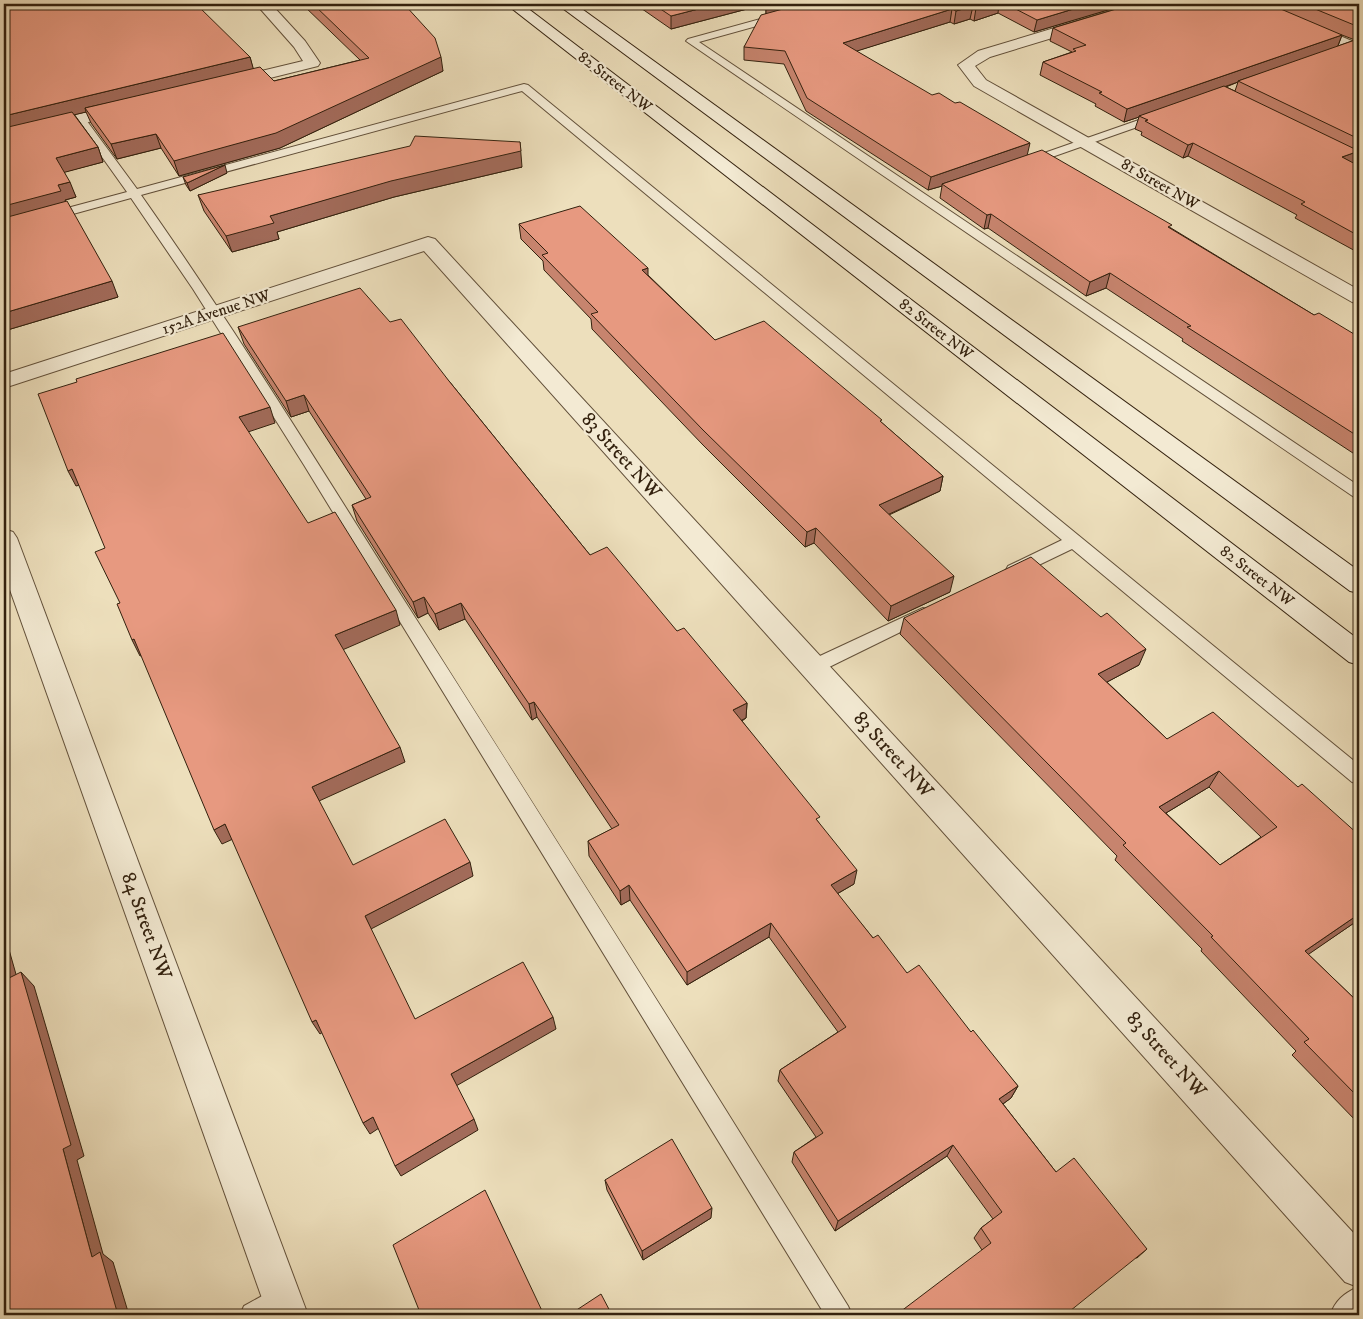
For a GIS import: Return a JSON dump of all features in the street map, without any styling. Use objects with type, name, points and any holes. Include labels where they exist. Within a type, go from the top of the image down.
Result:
[{"type":"street","points":[[215,86],[312,63],[300,44],[263,4]]},
{"type":"street","name":"82 Street NW","points":[[513,4],[1359,655]]},
{"type":"street","name":"82 Street NW","points":[[566,4],[1359,584]]},
{"type":"street","name":"81 Street NW","points":[[1150,4],[984,54],[966,65],[980,83],[1359,298]]},
{"type":"street","points":[[1252,4],[1357,48]]},
{"type":"street","points":[[4,137],[138,105]]},
{"type":"street","name":"152A Avenue NW","points":[[4,381],[428,243]]},
{"type":"street","name":"83 Street NW","points":[[428,243],[1359,1268]]},
{"type":"street","name":"84 Street NW","points":[[5,548],[285,1307]]},
{"type":"street","points":[[1350,1315],[1359,1307]]},
{"type":"lane","points":[[791,14],[690,41],[1359,493]]},
{"type":"lane","points":[[1335,54],[1357,48]]},
{"type":"lane","points":[[4,229],[524,87],[1359,776]]},
{"type":"lane","points":[[1014,167],[1167,113]]},
{"type":"lane","points":[[80,119],[136,193],[215,312],[516,792],[839,1315]]},
{"type":"lane","points":[[923,198],[941,192]]},
{"type":"lane","points":[[996,579],[1074,541]]},
{"type":"lane","points":[[813,667],[935,608]]},
{"type":"lane","points":[[253,1315],[285,1307]]},
{"type":"building","points":[[4,4],[196,4],[250,57],[4,116]]},
{"type":"building","points":[[313,4],[404,4],[435,38],[441,57],[276,133],[174,161],[156,134],[111,144],[85,108],[260,67],[274,81],[369,58]]},
{"type":"building","points":[[653,4],[718,4],[671,16]]},
{"type":"building","points":[[801,4],[990,4],[956,11],[952,9],[843,43],[932,95],[939,93],[955,103],[960,102],[1030,143],[931,177],[807,98],[785,51],[744,47],[761,15]]},
{"type":"building","points":[[1006,4],[1090,4],[1037,20]]},
{"type":"building","points":[[1133,4],[1269,4],[1342,35],[1127,109],[1099,93],[1102,92],[1043,62],[1076,51],[1073,49],[1086,45],[1053,28]]},
{"type":"building","points":[[1303,4],[1359,4],[1359,27]]},
{"type":"building","points":[[1355,40],[1359,41],[1359,139],[1238,81]]},
{"type":"building","points":[[1224,86],[1359,151],[1342,157],[1359,166],[1359,236],[1301,204],[1305,202],[1193,143],[1188,145],[1139,116]]},
{"type":"building","points":[[72,112],[98,147],[56,158],[70,182],[58,185],[61,191],[4,206],[4,128]]},
{"type":"building","points":[[415,136],[520,142],[521,151],[391,181],[270,216],[274,223],[226,236],[198,195],[410,146]]},
{"type":"building","points":[[1042,150],[1172,225],[1168,227],[1314,315],[1319,313],[1359,337],[1359,437],[1187,327],[1191,326],[1110,273],[1090,282],[991,214],[987,215],[942,184]]},
{"type":"building","points":[[225,165],[187,183],[183,177]]},
{"type":"building","points":[[67,201],[112,281],[4,313],[4,218]]},
{"type":"building","points":[[580,206],[648,268],[642,270],[715,340],[764,321],[882,420],[880,421],[943,476],[879,505],[954,576],[891,606],[816,528],[807,532],[703,430],[591,314],[598,312],[542,255],[548,253],[519,224]]},
{"type":"building","points":[[360,288],[390,322],[401,319],[590,555],[607,547],[677,631],[684,628],[747,703],[733,710],[820,817],[816,819],[857,870],[831,885],[873,938],[878,935],[907,973],[919,965],[971,1032],[973,1030],[1018,1086],[999,1099],[1056,1172],[1074,1158],[1147,1249],[1065,1315],[896,1315],[991,1243],[981,1228],[1002,1212],[953,1145],[838,1221],[794,1152],[823,1133],[780,1070],[846,1027],[771,923],[687,972],[629,885],[620,891],[588,841],[619,825],[534,702],[529,704],[461,603],[435,614],[424,597],[413,602],[352,505],[371,497],[304,395],[286,401],[238,327]]},
{"type":"building","points":[[223,333],[270,407],[239,417],[308,523],[335,512],[396,610],[335,635],[400,747],[312,787],[353,865],[445,819],[470,862],[365,916],[415,1019],[523,962],[553,1017],[451,1074],[474,1119],[395,1166],[373,1117],[363,1123],[316,1020],[312,1022],[225,824],[214,830],[134,639],[132,640],[117,604],[120,603],[95,552],[105,548],[72,469],[68,471],[38,394],[77,382],[76,379]]},
{"type":"building","points":[[1031,557],[1101,617],[1107,613],[1146,649],[1098,674],[1167,739],[1213,712],[1298,787],[1302,784],[1359,835],[1359,914],[1305,951],[1359,1003],[1359,1098],[1304,1042],[1309,1039],[1211,937],[1213,936],[1123,845],[1126,843],[904,618]],"holes":[[[1219,771],[1277,827],[1220,865],[1159,807]]]},
{"type":"building","points":[[4,967],[7,979],[21,972],[71,1145],[63,1149],[92,1257],[100,1252],[118,1315],[4,1315]]},
{"type":"building","points":[[672,1139],[712,1208],[642,1251],[605,1180]]},
{"type":"building","points":[[485,1190],[544,1315],[421,1315],[393,1245]]},
{"type":"building","points":[[601,1294],[612,1315],[569,1315]]}]
